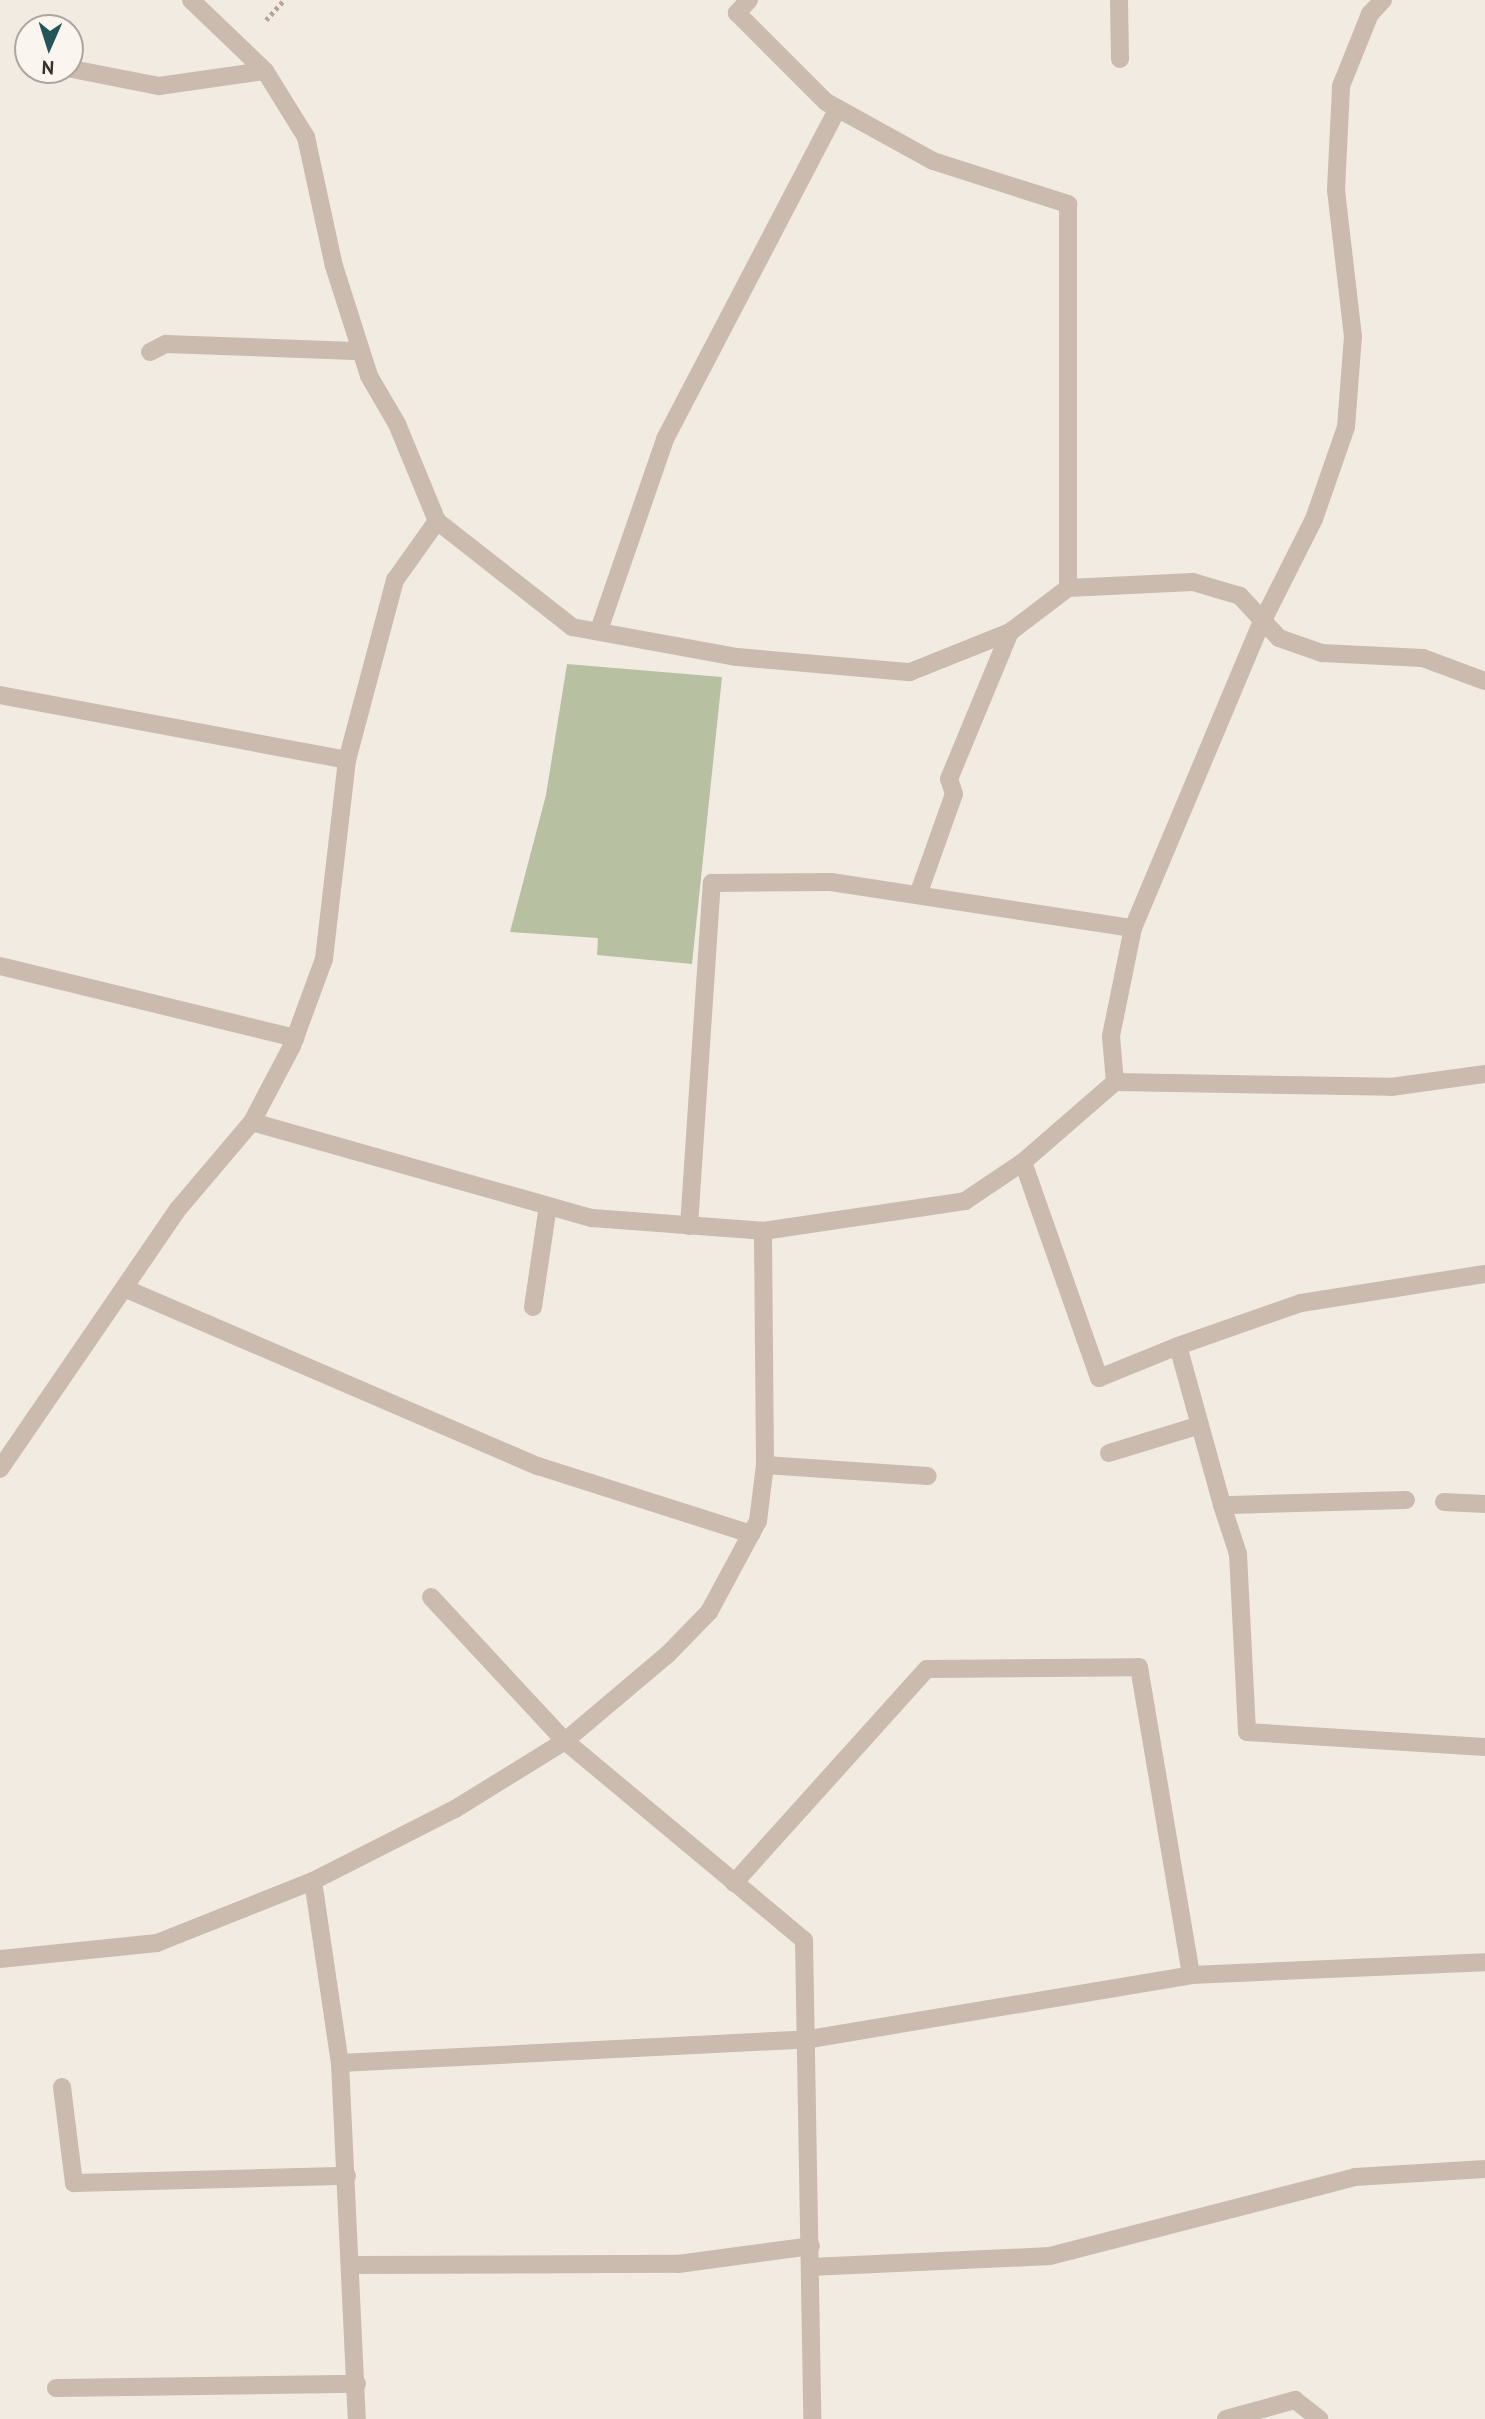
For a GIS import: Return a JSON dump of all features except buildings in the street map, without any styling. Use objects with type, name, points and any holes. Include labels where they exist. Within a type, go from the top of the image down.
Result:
[{"type":"street","points":[[191,0],[243,45],[265,71],[306,137],[334,266],[361,351],[437,521],[572,626],[737,657],[910,672],[1010,632],[1068,589],[1194,582],[1240,596],[1261,624],[1322,653],[1423,658],[1485,681]]},
{"type":"street","points":[[749,0],[737,13],[838,108],[933,161],[1068,204],[1068,589]]},
{"type":"street","points":[[1119,0],[1120,60]]},
{"type":"street","points":[[1115,1082],[1111,1036],[1133,928],[1261,624],[1314,519],[1346,427],[1353,337],[1336,190],[1341,86],[1370,14],[1383,0]]},
{"type":"street","points":[[84,71],[159,86],[265,71]]},
{"type":"street","points":[[599,630],[665,439],[838,108]]},
{"type":"street","points":[[150,352],[166,344],[361,351]]},
{"type":"street","points":[[0,1469],[179,1208],[252,1122],[295,1038],[324,959],[347,760],[395,580],[437,521]]},
{"type":"street","points":[[918,895],[954,794],[949,779],[1010,632]]},
{"type":"street","points":[[0,695],[347,760]]},
{"type":"street","points":[[689,1226],[712,883],[831,882],[1133,928]]},
{"type":"street","points":[[0,967],[295,1038]]},
{"type":"street","points":[[252,1122],[592,1218],[763,1231],[965,1201],[1023,1162],[1115,1082],[1391,1087],[1485,1074]]},
{"type":"street","points":[[1023,1162],[1099,1378],[1178,1346],[1301,1303],[1485,1274]]},
{"type":"street","points":[[533,1307],[548,1206]]},
{"type":"street","points":[[0,1959],[157,1943],[313,1881],[455,1809],[565,1741],[709,1612],[751,1534],[765,1465],[763,1231]]},
{"type":"street","points":[[124,1288],[538,1466],[751,1534]]},
{"type":"street","points":[[1178,1346],[1238,1554],[1247,1732],[1485,1747]]},
{"type":"street","points":[[1109,1453],[1200,1425]]},
{"type":"street","points":[[765,1465],[928,1476]]},
{"type":"street","points":[[1222,1505],[1406,1500]]},
{"type":"street","points":[[1444,1502],[1485,1504]]},
{"type":"street","points":[[431,1597],[565,1741],[804,1940],[810,2039],[812,2419]]},
{"type":"street","points":[[734,1883],[927,1669],[1139,1667],[1191,1975]]},
{"type":"street","points":[[313,1881],[340,2063],[354,2265],[357,2419]]},
{"type":"street","points":[[340,2063],[810,2039],[1191,1975],[1485,1962]]},
{"type":"street","points":[[62,2087],[74,2183],[347,2176]]},
{"type":"street","points":[[810,2267],[1049,2256],[1354,2177],[1485,2169]]},
{"type":"street","points":[[354,2265],[678,2264],[811,2246]]},
{"type":"street","points":[[56,2388],[357,2384]]},
{"type":"street","points":[[1226,2419],[1295,2400],[1319,2419]]},
{"type":"green space","points":[[567,664],[722,677],[692,964],[597,955],[598,938],[510,932],[546,795]]}]
